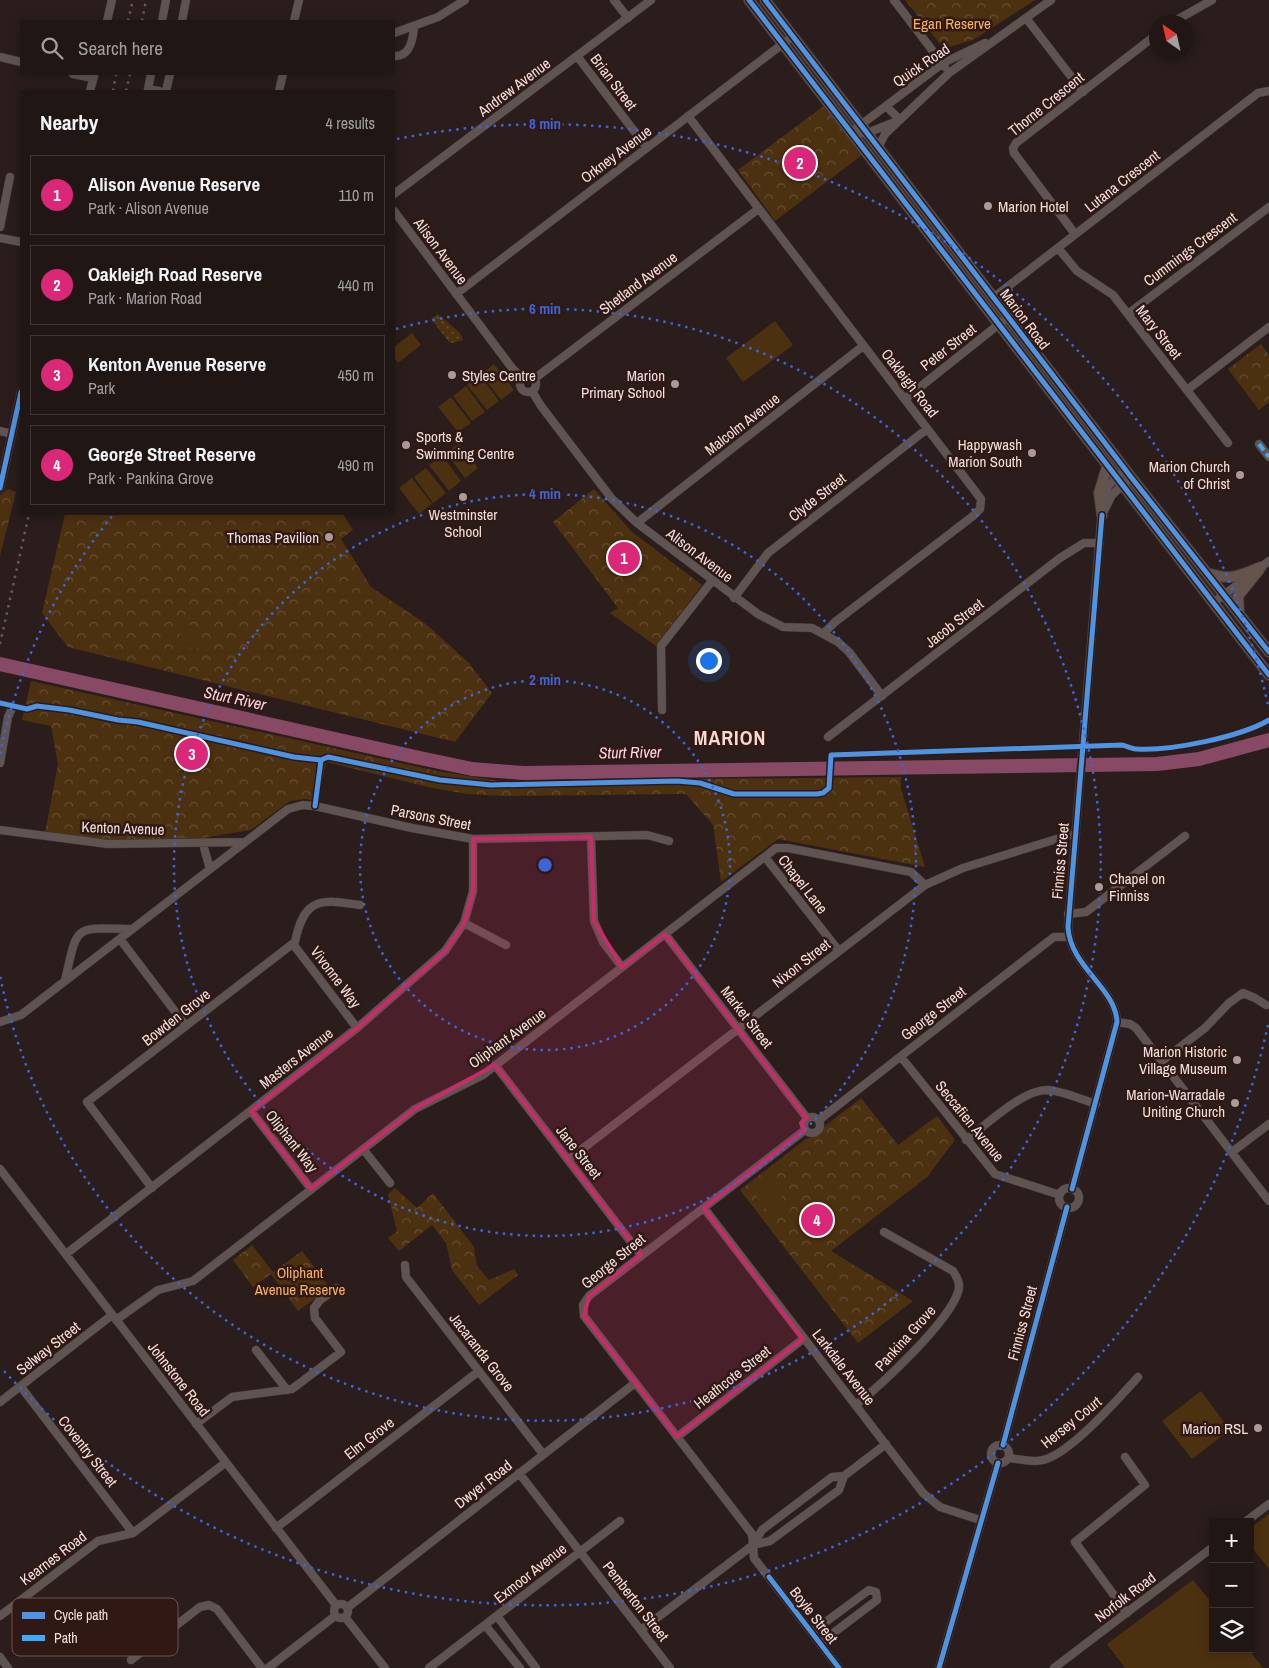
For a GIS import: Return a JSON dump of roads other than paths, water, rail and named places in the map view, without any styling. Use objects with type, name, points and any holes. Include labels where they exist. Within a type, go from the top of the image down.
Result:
[{"type":"main road","name":"Marion Road","points":[[748,0],[1118,482],[1269,675]]},
{"type":"main road","name":"Marion Road","points":[[765,0],[1128,474],[1269,652]]},
{"type":"main road","points":[[1102,515],[1099,493],[1107,467]]},
{"type":"main road","points":[[1206,572],[1223,578],[1233,579],[1265,564]]},
{"type":"main road","points":[[1239,613],[1238,596],[1265,564]]},
{"type":"street","points":[[107,20],[112,0]]},
{"type":"street","points":[[162,20],[166,0]]},
{"type":"street","points":[[182,20],[186,0]]},
{"type":"street","points":[[294,20],[299,0]]},
{"type":"street","points":[[395,33],[414,28],[438,17],[465,0]]},
{"type":"street","points":[[614,0],[628,18]]},
{"type":"street","name":"Andrew Avenue","points":[[395,193],[651,0]]},
{"type":"street","points":[[894,0],[950,73]]},
{"type":"street","name":"Quick Road","points":[[878,148],[885,134],[950,73],[1051,0]]},
{"type":"street","points":[[1185,15],[1212,0]]},
{"type":"street","points":[[1026,18],[1083,92]]},
{"type":"street","points":[[395,56],[407,51],[412,43],[414,28]]},
{"type":"street","name":"Orkney Avenue","points":[[456,294],[793,36]]},
{"type":"street","name":"Quick Road","points":[[850,133],[943,63],[1000,36]]},
{"type":"street","name":"Thorne Crescent","points":[[1075,234],[1014,154],[1013,148],[1016,143],[1149,40]]},
{"type":"street","name":"Brian Street","points":[[577,56],[647,148]]},
{"type":"street","points":[[0,57],[20,62]]},
{"type":"street","points":[[151,75],[148,89],[154,90]]},
{"type":"street","points":[[166,90],[170,75]]},
{"type":"street","points":[[278,90],[282,75]]},
{"type":"street","points":[[90,90],[94,76]]},
{"type":"street","name":"Lutana Crescent","points":[[993,298],[1258,93],[1269,91]]},
{"type":"street","name":"Quick Road","points":[[886,106],[900,120]]},
{"type":"street","name":"Oakleigh Road","points":[[688,116],[758,210],[981,499],[980,509],[835,622],[823,634]]},
{"type":"street","name":"Quick Road","points":[[850,133],[867,133],[900,120]]},
{"type":"street","points":[[0,227],[10,177]]},
{"type":"street","name":"Cummings Crescent","points":[[1128,314],[1269,207]]},
{"type":"street","name":"Shetland Avenue","points":[[534,379],[758,210]]},
{"type":"street","name":"Alison Avenue","points":[[395,212],[512,368],[522,378]]},
{"type":"street","points":[[0,238],[20,242]]},
{"type":"street","name":"Mary Street","points":[[1058,248],[1077,272],[1113,295],[1228,443]]},
{"type":"street","name":"Peter Street","points":[[904,399],[1008,318]]},
{"type":"street","points":[[1187,390],[1269,327]]},
{"type":"street","name":"Malcolm Avenue","points":[[636,523],[863,346]]},
{"type":"street","points":[[528,376],[534,379],[536,384],[532,390],[528,392],[522,389],[520,385],[522,378],[528,376]]},
{"type":"street","name":"Alison Avenue","points":[[532,390],[540,406],[612,499],[636,523],[734,598],[758,614],[784,627],[812,628],[838,642],[849,652],[882,696]]},
{"type":"street","points":[[0,488],[20,397]]},
{"type":"street","name":"Clyde Street","points":[[734,598],[768,553],[927,429]]},
{"type":"street","points":[[0,431],[12,434]]},
{"type":"street","points":[[1259,444],[1269,458]]},
{"type":"street","name":"Finniss Street","points":[[1117,1022],[1114,1006],[1073,952],[1068,937],[1068,914],[1103,497],[1109,485],[1118,482],[1128,474]]},
{"type":"street","name":"Jacob Street","points":[[828,737],[1072,550],[1088,542],[1100,543]]},
{"type":"street","points":[[1213,603],[1265,564]]},
{"type":"street","points":[[662,710],[661,646],[712,581]]},
{"type":"street","points":[[0,763],[8,718],[13,706]]},
{"type":"street","name":"Parsons Street","points":[[0,1022],[21,1015],[288,809],[303,805],[473,840],[647,835],[669,841]]},
{"type":"street","name":"Kenton Avenue","points":[[0,830],[108,844],[245,842]]},
{"type":"street","name":"Nixon Street","points":[[568,1160],[925,885],[963,868],[1076,833]]},
{"type":"street","points":[[1068,914],[1086,912],[1185,836]]},
{"type":"street","points":[[591,837],[594,921],[604,942],[622,968]]},
{"type":"street","name":"Masters Avenue","points":[[66,1254],[357,1028],[445,951],[464,923],[473,891],[473,840]]},
{"type":"street","points":[[204,844],[210,869]]},
{"type":"street","name":"Oliphant Avenue","points":[[114,1318],[158,1290],[193,1281],[415,1109],[483,1075],[776,848],[788,848],[911,872],[925,885]]},
{"type":"street","name":"Chapel Lane","points":[[765,857],[839,951]]},
{"type":"street","points":[[293,944],[296,942],[301,919],[316,905],[334,901],[360,905]]},
{"type":"street","points":[[464,923],[506,945]]},
{"type":"street","points":[[65,981],[74,940],[80,932],[89,928],[132,929]]},
{"type":"street","name":"Market Street","points":[[665,934],[807,1118]]},
{"type":"street","name":"George Street","points":[[819,1120],[1041,946],[1054,937],[1068,937]]},
{"type":"street","points":[[120,939],[186,1026]]},
{"type":"street","name":"Bowden Grove","points":[[152,1188],[87,1102],[293,944]]},
{"type":"street","name":"Vivonne Way","points":[[293,944],[357,1028]]},
{"type":"street","points":[[1162,1061],[1205,1028],[1229,1003],[1243,993],[1256,998],[1266,1005]]},
{"type":"street","points":[[1072,1189],[1117,1022],[1130,1024],[1136,1028],[1269,1201]]},
{"type":"street","name":"Seccafien Avenue","points":[[901,1057],[995,1174],[1060,1195]]},
{"type":"street","name":"Jane Street","points":[[495,1065],[641,1255]]},
{"type":"street","points":[[966,1140],[1032,1093],[1049,1090],[1096,1104]]},
{"type":"street","name":"Oliphant Way","points":[[251,1111],[311,1189]]},
{"type":"street","points":[[812,1116],[819,1120],[818,1130],[813,1133],[805,1130],[804,1122],[807,1118],[812,1116]]},
{"type":"street","points":[[1232,1152],[1269,1124]]},
{"type":"street","name":"George Street","points":[[584,1305],[589,1296],[805,1130]]},
{"type":"street","points":[[363,1149],[390,1183]]},
{"type":"street","name":"Johnstone Road","points":[[0,1170],[336,1605]]},
{"type":"street","points":[[1072,1189],[1079,1196],[1078,1202],[1073,1207],[1066,1207],[1061,1202],[1060,1195],[1063,1190],[1072,1189]]},
{"type":"street","name":"Finniss Street","points":[[1003,1445],[1066,1207]]},
{"type":"street","name":"Larkdale Avenue","points":[[704,1208],[803,1339],[924,1493],[940,1507],[980,1520]]},
{"type":"street","name":"Pankina Grove","points":[[856,1405],[883,1383],[924,1339],[944,1317],[959,1292],[959,1281],[953,1271],[884,1232]]},
{"type":"street","name":"Jacaranda Grove","points":[[405,1265],[406,1277],[543,1454]]},
{"type":"street","points":[[196,1424],[232,1397],[292,1389],[344,1353],[315,1318],[314,1308],[337,1288]]},
{"type":"street","name":"Boyle Street","points":[[584,1305],[584,1316],[752,1534],[754,1558],[839,1668]]},
{"type":"street","name":"Selway Street","points":[[0,1402],[114,1318]]},
{"type":"street","name":"Heathcote Street","points":[[676,1437],[803,1339]]},
{"type":"street","points":[[256,1350],[287,1390]]},
{"type":"street","name":"Elm Grove","points":[[276,1528],[479,1371]]},
{"type":"street","name":"Hersey Court","points":[[1009,1458],[1035,1462],[1046,1460],[1106,1414],[1138,1377]]},
{"type":"street","name":"Dwyer Road","points":[[348,1608],[543,1454],[636,1384]]},
{"type":"street","name":"Coventry Street","points":[[21,1386],[133,1533]]},
{"type":"street","points":[[641,1630],[753,1545],[762,1530],[832,1477],[844,1476],[886,1444]]},
{"type":"street","points":[[1003,1445],[1009,1451],[1009,1458],[1004,1463],[998,1463],[993,1460],[992,1452],[996,1446],[1003,1445]]},
{"type":"street","points":[[1125,1457],[1145,1485],[1075,1542],[1127,1613]]},
{"type":"street","name":"Kearnes Road","points":[[24,1598],[98,1541],[133,1533],[225,1462]]},
{"type":"street","points":[[939,1668],[980,1520],[998,1463]]},
{"type":"street","name":"Pemberton Street","points":[[519,1473],[670,1668]]},
{"type":"street","points":[[753,1545],[770,1541],[839,1490],[844,1476]]},
{"type":"street","points":[[1250,1518],[1269,1504]]},
{"type":"street","points":[[580,1552],[620,1521]]},
{"type":"street","name":"Norfolk Road","points":[[1054,1668],[1209,1550]]},
{"type":"street","name":"Exmoor Avenue","points":[[430,1668],[580,1552]]},
{"type":"street","name":"Boyle Street","points":[[812,1632],[869,1590],[876,1592],[877,1600],[820,1643]]},
{"type":"street","points":[[335,1616],[333,1609],[341,1603],[348,1608],[345,1617]]},
{"type":"street","points":[[178,1624],[200,1607],[209,1605],[217,1609],[262,1668]]},
{"type":"street","name":"Kearnes Road","points":[[0,1616],[12,1607]]},
{"type":"street","points":[[335,1616],[345,1617]]},
{"type":"street","points":[[268,1668],[335,1616]]},
{"type":"street","name":"Exmoor Avenue","points":[[496,1616],[536,1668]]},
{"type":"street","points":[[345,1617],[385,1668]]},
{"type":"street","points":[[485,1625],[520,1668]]},
{"type":"street","points":[[131,1660],[136,1656]]},
{"type":"street","points":[[0,1657],[8,1668]]},
{"type":"waterway","name":"Sturt River","points":[[0,664],[472,769],[523,773],[1157,764],[1199,759],[1269,740]]},
{"type":"railway","points":[[128,20],[133,0]]},
{"type":"railway","points":[[142,20],[146,0]]},
{"type":"railway","points":[[113,90],[116,75]]},
{"type":"railway","points":[[126,90],[130,75]]},
{"type":"railway","points":[[0,644],[29,515]]},
{"type":"place","name":"Oakleigh Road Reserve","points":[[800,163]]},
{"type":"place","name":"Marion Hotel","points":[[988,206]]},
{"type":"place","name":"Styles Centre","points":[[452,375]]},
{"type":"place","name":"Marion Primary School","points":[[675,384]]},
{"type":"place","name":"Sports & Swimming Centre","points":[[406,445]]},
{"type":"place","name":"Happywash Marion South","points":[[1032,453]]},
{"type":"place","name":"Marion Church of Christ","points":[[1240,475]]},
{"type":"place","name":"Westminster School","points":[[463,497]]},
{"type":"place","name":"Thomas Pavilion","points":[[329,537]]},
{"type":"place","name":"Alison Avenue Reserve","points":[[624,558]]},
{"type":"place","name":"Kenton Avenue Reserve","points":[[192,754]]},
{"type":"place","name":"Chapel on Finniss","points":[[1099,887]]},
{"type":"place","name":"Marion Historic Village Museum","points":[[1237,1060]]},
{"type":"place","name":"Marion-Warradale Uniting Church","points":[[1235,1103]]},
{"type":"place","name":"George Street Reserve","points":[[817,1220]]},
{"type":"place","name":"Marion RSL","points":[[1258,1428]]},
{"type":"district","name":"MARION","points":[[730,737]]},
{"type":"park label","name":"Egan Reserve","points":[[952,23]]},
{"type":"park label","name":"Oliphant Avenue Reserve","points":[[300,1280]]}]
